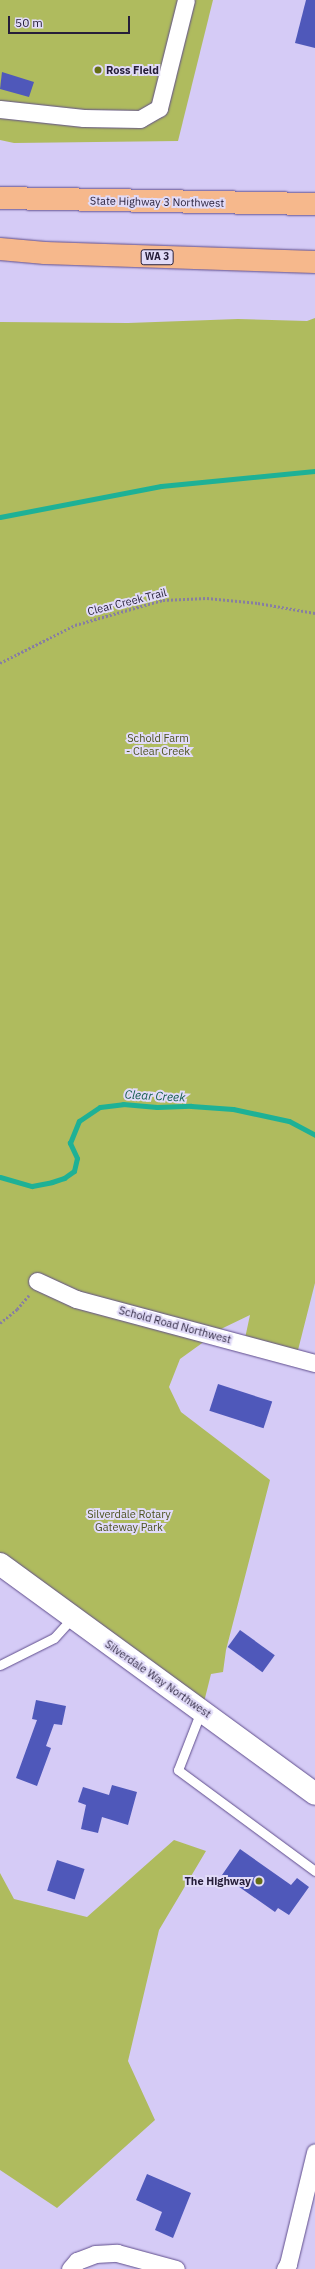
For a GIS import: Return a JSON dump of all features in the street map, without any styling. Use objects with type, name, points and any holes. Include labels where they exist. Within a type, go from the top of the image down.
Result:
[{"type":"highway","name":"State Highway 3 Northwest","points":[[0,198],[315,204]]},
{"type":"highway","name":"WA 3","points":[[0,249],[45,253],[315,262]]},
{"type":"main road","name":"Silverdale Way Northwest","points":[[0,1564],[72,1618],[202,1710],[315,1794]]},
{"type":"street","points":[[0,110],[84,118],[140,119],[159,108],[186,0]]},
{"type":"street","name":"Schold Road Northwest","points":[[38,1281],[76,1299],[315,1363]]},
{"type":"street","points":[[285,2269],[288,2264],[315,2152]]},
{"type":"street","points":[[70,2269],[77,2261],[95,2254],[117,2253],[176,2269]]},
{"type":"lane","points":[[0,1665],[54,1638],[72,1618]]},
{"type":"lane","points":[[202,1710],[178,1770],[315,1871]]},
{"type":"path","name":"Clear Creek Trail","points":[[0,663],[75,625],[163,600],[207,598],[258,603],[315,613]]},
{"type":"path","points":[[0,1323],[17,1309],[38,1281]]},
{"type":"green space","name":"Ross Field","points":[[0,0],[213,0],[178,141],[14,143],[0,140]]},
{"type":"green space","name":"Schold Farm - Clear Creek","points":[[315,318],[315,1283],[296,1358],[244,1343],[250,1315],[223,1328],[180,1359],[169,1387],[181,1412],[270,1480],[226,1650],[223,1672],[211,1674],[202,1710],[0,1564],[0,322],[128,323],[238,319],[307,321]]},
{"type":"green space","points":[[174,1840],[206,1851],[159,1930],[128,2061],[155,2120],[57,2208],[0,2170],[0,1873],[14,1899],[87,1917]]},
{"type":"building","points":[[306,0],[315,0],[315,48],[295,43]]},
{"type":"building","points":[[2,72],[34,82],[29,97],[0,89]]},
{"type":"building","points":[[218,1384],[272,1402],[264,1428],[209,1411]]},
{"type":"building","points":[[240,1630],[275,1655],[262,1672],[228,1647]]},
{"type":"building","points":[[36,1700],[66,1706],[62,1725],[54,1724],[46,1746],[51,1748],[37,1786],[16,1778],[37,1720],[32,1719]]},
{"type":"building","points":[[112,1785],[137,1792],[128,1825],[102,1817],[98,1833],[81,1829],[86,1805],[78,1802],[83,1787],[109,1795]]},
{"type":"building","name":"The Highway","points":[[240,1849],[291,1885],[297,1878],[309,1887],[289,1915],[278,1908],[275,1912],[222,1875]]},
{"type":"building","points":[[57,1860],[85,1869],[75,1899],[47,1890]]},
{"type":"building","points":[[147,2174],[191,2193],[173,2238],[155,2230],[162,2212],[136,2200]]},
{"type":"waterway","points":[[0,517],[161,486],[315,471]]},
{"type":"waterway","name":"Clear Creek","points":[[0,1177],[32,1186],[64,1178],[74,1171],[77,1158],[70,1143],[79,1121],[100,1107],[123,1104],[157,1107],[191,1106],[233,1109],[289,1121],[315,1135]]},
{"type":"place","name":"Ross Field","points":[[98,70]]},
{"type":"place","name":"The Highway","points":[[259,1881]]},
{"type":"park label","name":"Silverdale Rotary Gateway Park","points":[[129,1521]]}]
